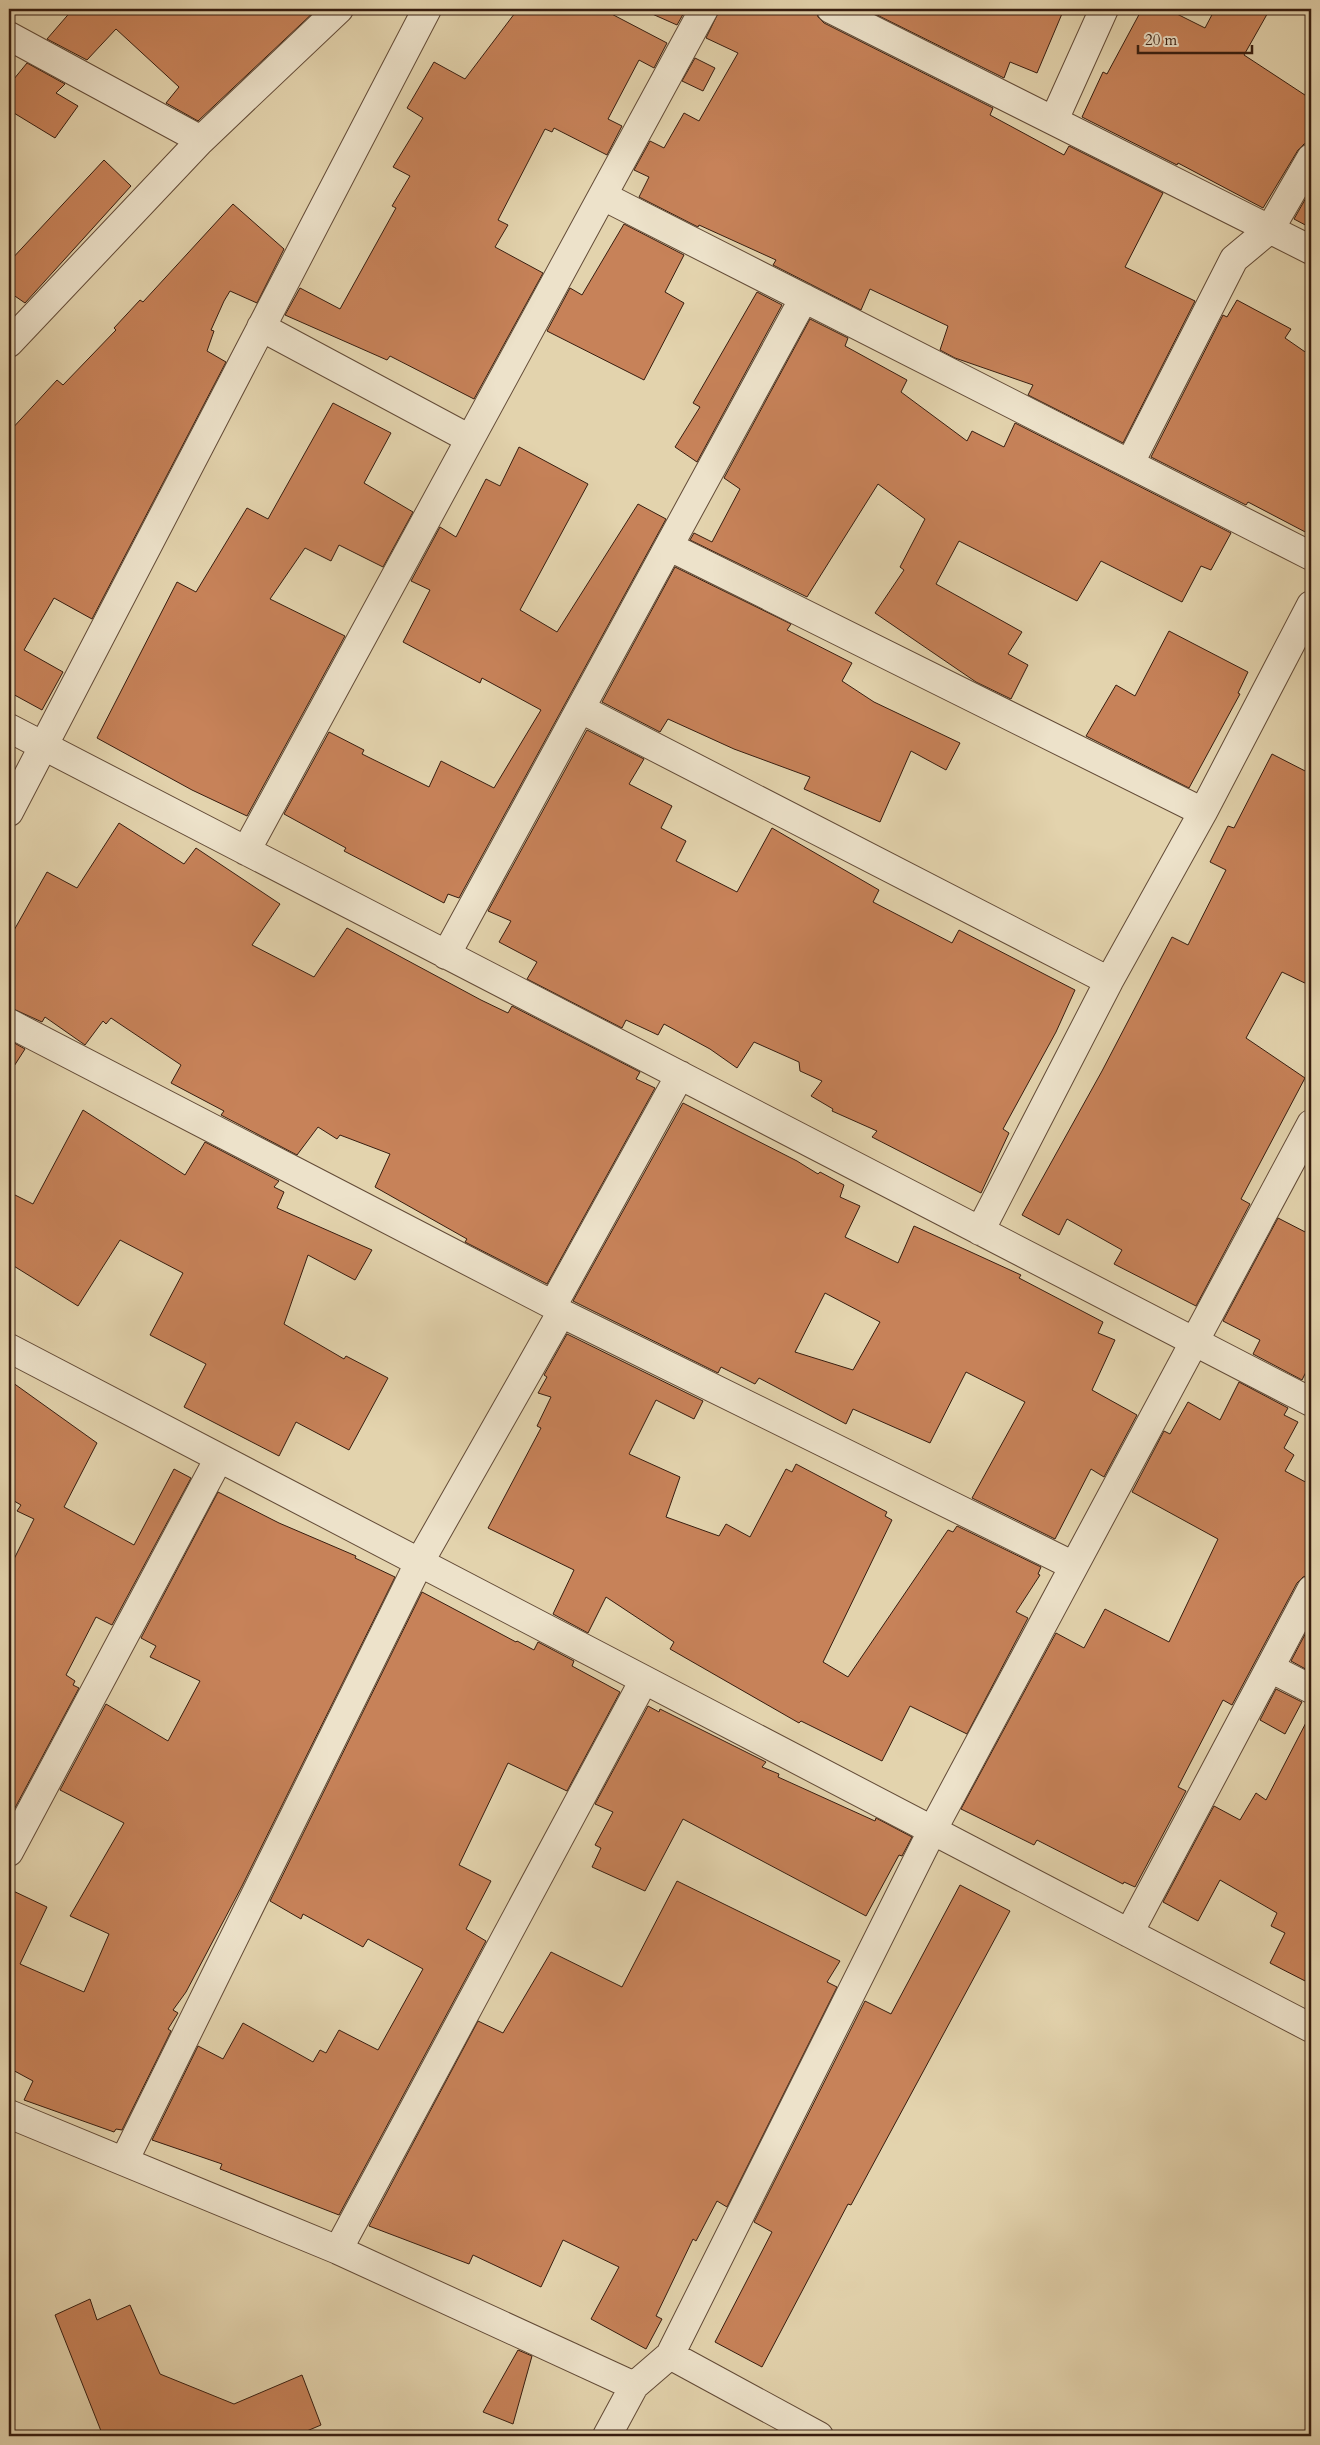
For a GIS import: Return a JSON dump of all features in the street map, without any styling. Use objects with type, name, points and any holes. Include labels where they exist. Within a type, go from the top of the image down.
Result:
[{"type":"street","points":[[9,343],[201,140],[338,9]]},
{"type":"street","points":[[9,812],[427,9]]},
{"type":"street","points":[[246,851],[704,9]]},
{"type":"street","points":[[830,9],[1311,250]]},
{"type":"street","points":[[1054,120],[1104,9]]},
{"type":"street","points":[[9,36],[201,140]]},
{"type":"street","points":[[1130,464],[1234,259],[1270,229],[1311,158]]},
{"type":"street","points":[[603,196],[1311,556]]},
{"type":"street","points":[[446,955],[804,298]]},
{"type":"street","points":[[261,327],[470,439]]},
{"type":"street","points":[[670,547],[1203,812]]},
{"type":"street","points":[[980,1230],[1109,981],[1203,812],[1311,604]]},
{"type":"street","points":[[581,709],[1109,981]]},
{"type":"street","points":[[9,728],[1311,1402]]},
{"type":"street","points":[[9,1023],[557,1309],[1074,1566]]},
{"type":"street","points":[[124,2161],[419,1563],[557,1309],[680,1074]]},
{"type":"street","points":[[607,2436],[634,2386],[670,2355],[932,1831],[1311,1124]]},
{"type":"street","points":[[9,1348],[1311,2028]]},
{"type":"street","points":[[9,1852],[219,1458]]},
{"type":"street","points":[[1129,1933],[1311,1590]]},
{"type":"street","points":[[1270,1668],[1311,1689]]},
{"type":"street","points":[[338,2250],[644,1680]]},
{"type":"street","points":[[9,2114],[338,2250],[634,2386]]},
{"type":"street","points":[[670,2355],[820,2436]]},
{"type":"building","points":[[73,9],[317,9],[198,121],[166,103],[179,87],[116,29],[87,60],[47,39]]},
{"type":"building","points":[[518,9],[602,9],[667,43],[654,68],[639,60],[608,119],[622,126],[607,155],[554,128],[552,132],[545,129],[498,220],[508,225],[495,247],[543,273],[474,399],[390,356],[387,360],[285,315],[300,288],[340,309],[396,208],[392,206],[410,176],[393,167],[423,118],[407,108],[434,62],[465,79]]},
{"type":"building","points":[[641,9],[686,9],[677,25]]},
{"type":"building","points":[[720,9],[816,9],[818,17],[824,23],[993,108],[990,115],[1064,155],[1069,146],[1163,193],[1125,267],[1195,301],[1123,443],[1028,395],[1033,385],[955,358],[940,350],[948,326],[870,289],[861,310],[773,265],[776,260],[699,225],[698,227],[639,197],[649,177],[634,170],[650,141],[664,148],[684,113],[699,121],[738,53],[706,38]]},
{"type":"building","points":[[865,9],[1064,9],[1037,73],[1010,62],[1004,78]]},
{"type":"building","points":[[1142,9],[1167,9],[1205,28],[1215,9],[1270,9],[1244,55],[1311,99],[1311,142],[1304,144],[1298,150],[1263,208],[1178,163],[1177,165],[1082,117],[1103,72],[1107,74]]},
{"type":"building","points":[[695,58],[715,68],[703,91],[682,81]]},
{"type":"building","points":[[27,63],[65,84],[56,93],[78,106],[55,138],[9,110],[9,85]]},
{"type":"building","points":[[104,160],[131,186],[25,303],[9,292],[9,262]]},
{"type":"building","points":[[1311,189],[1311,228],[1294,219]]},
{"type":"building","points":[[233,204],[284,249],[257,303],[230,291],[224,301],[211,330],[214,331],[207,351],[226,362],[92,619],[54,598],[24,650],[63,672],[42,710],[9,692],[9,432],[57,380],[63,385],[116,330],[114,328],[140,300],[143,302]]},
{"type":"building","points":[[624,224],[684,255],[665,292],[684,303],[644,380],[547,331],[570,288],[582,295]]},
{"type":"building","points":[[757,292],[782,305],[697,462],[675,447],[700,407],[693,403]]},
{"type":"building","points":[[1237,300],[1291,329],[1285,338],[1311,356],[1311,535],[1248,502],[1246,505],[1151,457],[1223,315],[1227,317]]},
{"type":"building","points":[[810,319],[848,338],[845,346],[907,380],[901,392],[967,441],[972,431],[1004,447],[1015,423],[1231,533],[1211,570],[1201,566],[1182,602],[1101,561],[1077,601],[959,541],[936,584],[1022,632],[1008,654],[1028,665],[1011,699],[976,682],[875,613],[904,570],[900,567],[925,519],[878,484],[807,597],[690,540],[694,533],[712,542],[740,489],[724,478]]},
{"type":"building","points":[[333,403],[391,433],[364,483],[413,512],[383,567],[339,545],[331,561],[305,548],[270,599],[345,636],[247,816],[192,790],[97,738],[177,582],[196,592],[247,508],[268,519]]},
{"type":"building","points":[[519,447],[588,484],[520,610],[557,632],[638,504],[666,519],[459,898],[448,894],[444,903],[344,851],[346,848],[284,814],[329,732],[364,750],[362,754],[429,787],[441,761],[494,788],[541,710],[482,678],[480,683],[403,642],[430,590],[411,581],[440,527],[456,537],[486,479],[500,486]]},
{"type":"building","points":[[675,567],[791,624],[787,630],[852,663],[842,681],[874,702],[960,743],[946,770],[911,751],[880,822],[804,789],[810,777],[734,749],[668,719],[660,732],[602,702]]},
{"type":"building","points":[[1169,631],[1248,672],[1238,693],[1240,694],[1189,788],[1086,736],[1116,685],[1135,696]]},
{"type":"building","points":[[587,730],[644,759],[629,784],[672,806],[661,828],[686,841],[676,861],[737,892],[772,828],[879,890],[873,902],[952,943],[959,930],[1075,990],[1056,1032],[1003,1129],[1009,1133],[981,1193],[872,1137],[877,1131],[832,1111],[833,1109],[811,1096],[822,1081],[800,1071],[799,1062],[754,1042],[737,1068],[710,1049],[664,1024],[658,1035],[626,1020],[622,1028],[527,979],[537,962],[499,942],[511,921],[488,911]]},
{"type":"building","points":[[1272,754],[1311,774],[1311,986],[1282,972],[1246,1038],[1305,1078],[1241,1199],[1250,1204],[1196,1306],[1114,1264],[1122,1250],[1067,1219],[1059,1235],[1022,1215],[1102,1071],[1172,937],[1188,945],[1226,870],[1210,862],[1228,826],[1234,828]]},
{"type":"building","points":[[119,823],[184,864],[196,848],[280,904],[252,945],[314,977],[347,928],[481,1000],[508,1013],[512,1006],[640,1072],[636,1079],[655,1088],[547,1284],[465,1242],[467,1239],[375,1187],[390,1154],[340,1135],[337,1139],[318,1127],[297,1155],[221,1115],[224,1111],[171,1083],[181,1065],[111,1018],[106,1024],[103,1021],[85,1045],[45,1017],[42,1022],[9,1007],[9,939],[47,872],[77,888]]},
{"type":"building","points":[[9,1040],[25,1049],[9,1074]]},
{"type":"building","points":[[683,1103],[797,1161],[818,1174],[820,1172],[844,1185],[840,1197],[860,1206],[845,1237],[898,1263],[914,1226],[1021,1275],[1019,1278],[1103,1322],[1098,1333],[1115,1340],[1092,1390],[1137,1415],[1104,1477],[1091,1469],[1055,1539],[972,1498],[1025,1402],[966,1372],[930,1443],[853,1409],[846,1424],[759,1378],[755,1384],[721,1367],[718,1373],[573,1301]],"holes":[[[825,1293],[880,1322],[853,1370],[795,1352]]]},
{"type":"building","points":[[83,1110],[185,1175],[205,1142],[279,1181],[274,1187],[284,1192],[277,1208],[372,1250],[355,1280],[308,1255],[284,1324],[344,1359],[346,1356],[388,1378],[349,1450],[296,1422],[279,1456],[184,1407],[206,1364],[150,1335],[183,1273],[120,1240],[78,1306],[9,1263],[9,1192],[33,1204]]},
{"type":"building","points":[[1278,1218],[1311,1235],[1311,1362],[1302,1380],[1253,1354],[1260,1340],[1223,1321]]},
{"type":"building","points":[[567,1334],[703,1401],[694,1419],[656,1400],[629,1454],[680,1477],[666,1517],[719,1536],[726,1524],[750,1537],[786,1469],[792,1472],[796,1464],[887,1512],[885,1516],[892,1520],[823,1662],[848,1677],[948,1530],[953,1532],[957,1526],[1041,1567],[1038,1574],[1040,1575],[1016,1612],[1028,1618],[967,1734],[910,1706],[882,1761],[801,1721],[799,1723],[670,1649],[674,1642],[606,1597],[588,1633],[553,1614],[574,1570],[488,1528],[541,1428],[537,1426],[551,1397],[538,1393],[547,1377],[544,1375]]},
{"type":"building","points":[[9,1380],[97,1443],[64,1507],[134,1545],[174,1469],[191,1478],[112,1625],[96,1617],[66,1675],[75,1681],[73,1685],[79,1688],[9,1819],[9,1569],[34,1519],[17,1511],[21,1505],[9,1498]]},
{"type":"building","points":[[1239,1382],[1288,1408],[1284,1415],[1298,1422],[1284,1448],[1294,1455],[1285,1471],[1311,1485],[1311,1574],[1303,1577],[1297,1583],[1232,1705],[1223,1700],[1178,1787],[1186,1791],[1135,1887],[1124,1882],[1123,1884],[1037,1840],[1034,1845],[961,1809],[1056,1633],[1084,1648],[1105,1609],[1169,1642],[1218,1539],[1132,1492],[1164,1431],[1170,1434],[1188,1402],[1220,1420]]},
{"type":"building","points":[[218,1492],[279,1523],[356,1556],[355,1558],[395,1577],[242,1886],[186,1992],[173,2010],[178,2013],[168,2029],[171,2031],[122,2130],[116,2129],[114,2132],[24,2100],[33,2081],[9,2068],[9,1889],[47,1907],[20,1964],[84,1992],[109,1934],[70,1916],[124,1823],[60,1790],[106,1704],[168,1741],[200,1681],[150,1657],[156,1646],[141,1638]]},
{"type":"building","points":[[422,1592],[534,1650],[538,1642],[574,1661],[572,1666],[620,1692],[567,1791],[508,1763],[459,1865],[491,1881],[466,1929],[486,1941],[339,2215],[220,2169],[222,2164],[152,2140],[198,2046],[223,2059],[243,2023],[313,2062],[320,2050],[326,2053],[339,2030],[378,2050],[423,1969],[368,1939],[363,1947],[303,1914],[301,1919],[270,1901]]},
{"type":"building","points":[[1311,1623],[1311,1672],[1291,1661]]},
{"type":"building","points":[[1276,1689],[1302,1702],[1285,1734],[1260,1720]]},
{"type":"building","points":[[648,1706],[659,1712],[660,1709],[766,1762],[762,1767],[779,1774],[778,1777],[875,1821],[876,1818],[912,1837],[902,1856],[899,1855],[866,1916],[683,1819],[645,1891],[592,1867],[601,1848],[595,1845],[613,1812],[595,1804]]},
{"type":"building","points":[[1311,1713],[1311,1984],[1270,1963],[1285,1933],[1271,1926],[1277,1913],[1220,1880],[1198,1921],[1163,1902],[1214,1806],[1240,1820],[1256,1793],[1266,1800]]},
{"type":"building","points":[[677,1881],[840,1961],[827,1982],[837,1987],[727,2207],[717,2201],[696,2241],[693,2239],[656,2316],[662,2319],[646,2349],[591,2319],[619,2267],[563,2240],[541,2287],[473,2255],[469,2264],[369,2226],[478,2021],[503,2033],[551,1952],[622,1987]]},
{"type":"building","points":[[960,1885],[1010,1911],[851,2205],[848,2204],[762,2367],[715,2342],[772,2232],[754,2222],[865,2001],[891,2014]]},
{"type":"building","points":[[90,2299],[97,2320],[130,2305],[160,2374],[234,2404],[302,2375],[321,2425],[295,2436],[103,2436],[55,2315]]},
{"type":"building","points":[[518,2350],[532,2356],[513,2424],[483,2412]]}]
